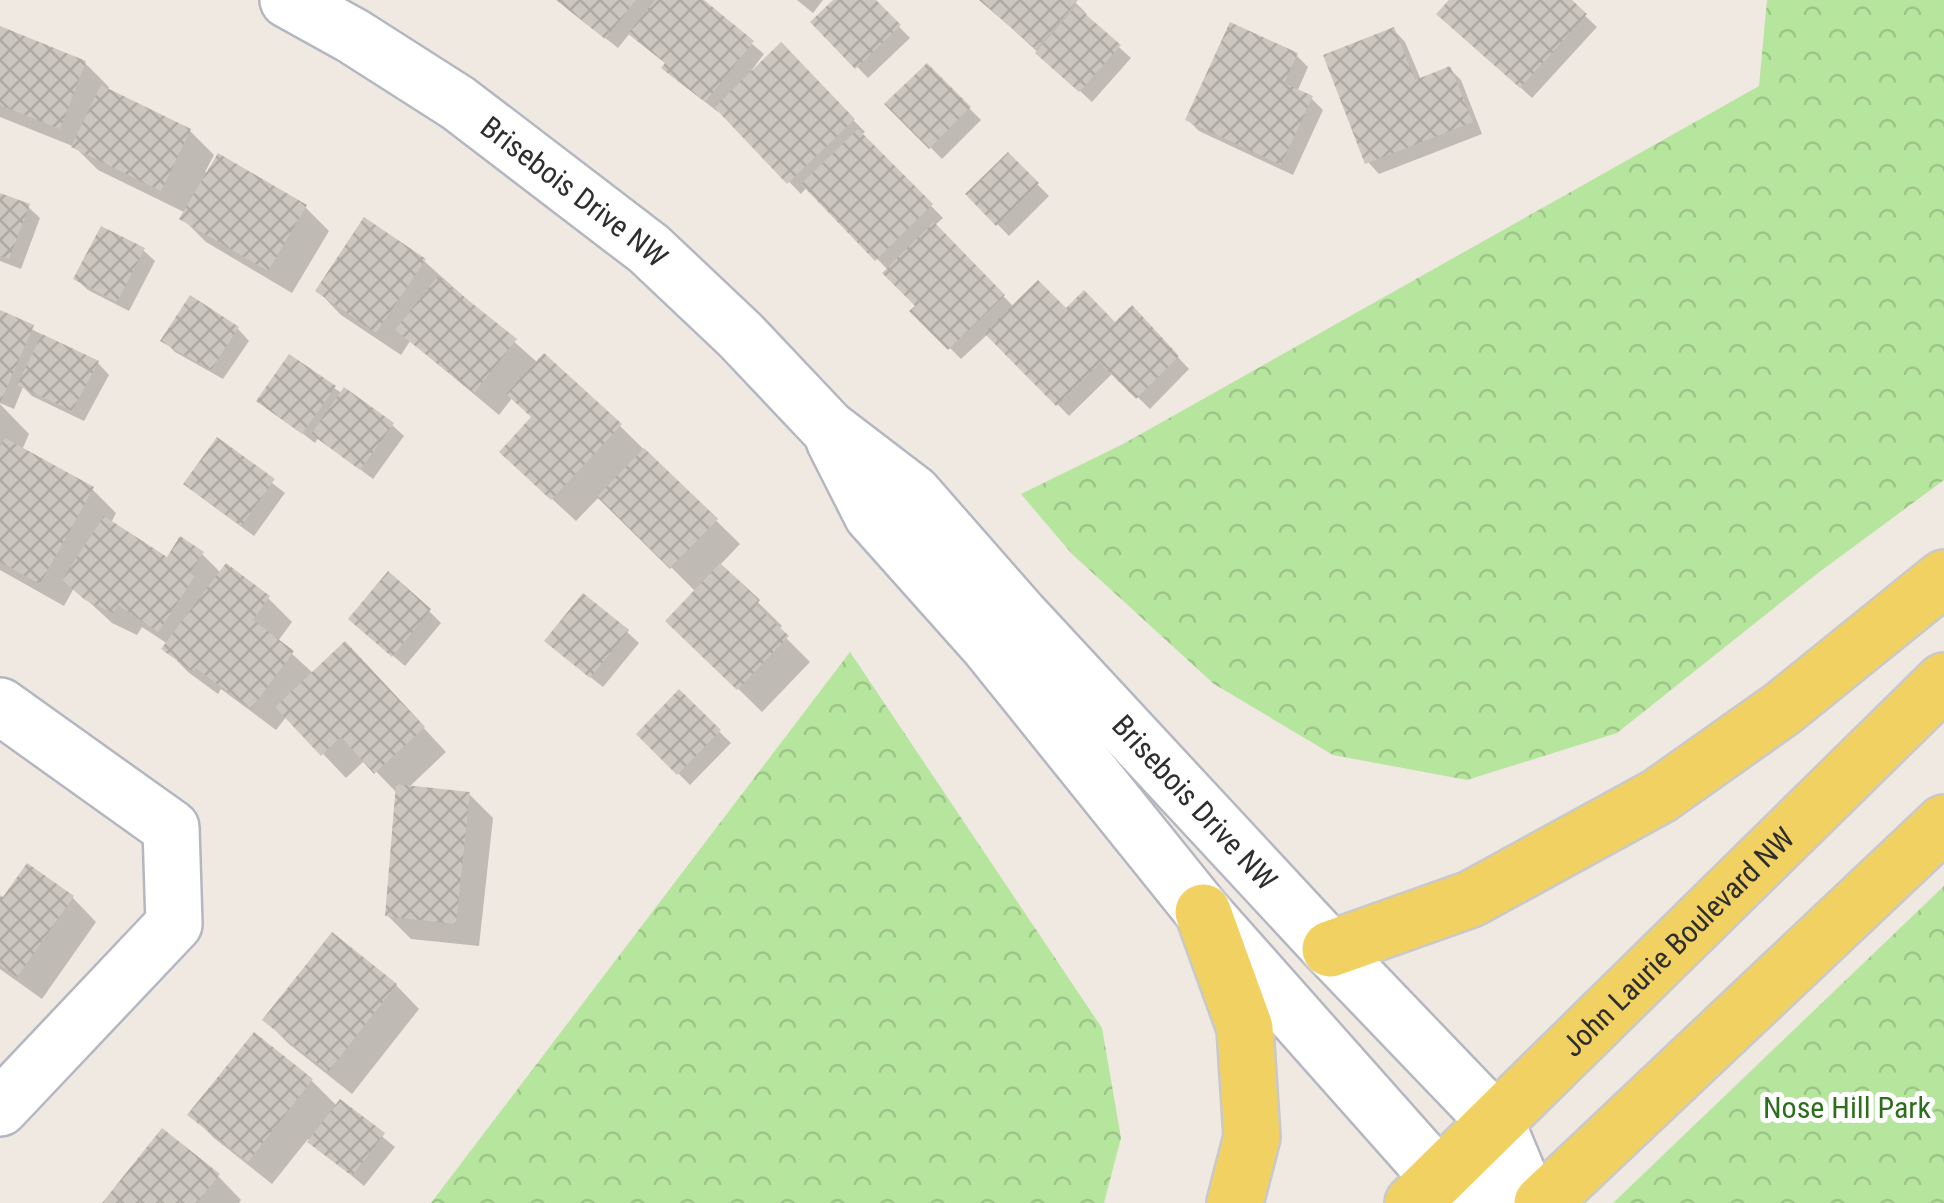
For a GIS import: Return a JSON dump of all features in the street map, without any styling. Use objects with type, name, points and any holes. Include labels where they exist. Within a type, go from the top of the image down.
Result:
[{"type":"main road","points":[[1330,949],[1471,899],[1659,796],[1782,709],[1944,578]]},
{"type":"main road","name":"John Laurie Boulevard NW","points":[[1427,1191],[1944,681]]},
{"type":"main road","points":[[1542,1203],[1944,823]]},
{"type":"main road","points":[[1202,912],[1245,1028],[1252,1137],[1236,1203]]},
{"type":"street","name":"Brisebois Drive NW","points":[[288,0],[458,103],[649,250],[740,335],[828,428],[913,493],[1020,615],[1496,1122],[1530,1203]]},
{"type":"street","name":"Brisebois Drive NW","points":[[828,428],[872,515],[988,645],[1427,1191],[1509,1203]]},
{"type":"street","points":[[0,706],[171,828],[174,924],[0,1108]]},
{"type":"green space","points":[[1767,0],[1944,0],[1944,480],[1818,573],[1617,733],[1467,780],[1333,755],[1214,684],[1072,554],[1021,494],[1123,444],[1759,86]]},
{"type":"green space","points":[[850,652],[1102,1028],[1121,1138],[1104,1203],[431,1203]]},
{"type":"green space","name":"Nose Hill Park","points":[[1944,886],[1944,1203],[1613,1203]]},
{"type":"building","points":[[556,0],[636,0],[605,39]]},
{"type":"building","points":[[655,0],[704,0],[754,41],[705,102],[661,68],[665,63],[628,34]]},
{"type":"building","points":[[833,0],[876,0],[901,25],[855,69],[810,22]]},
{"type":"building","points":[[979,0],[1078,0],[1036,49]]},
{"type":"building","points":[[1449,0],[1572,0],[1587,14],[1520,88],[1436,14]]},
{"type":"building","points":[[1076,6],[1121,45],[1079,92],[1035,53]]},
{"type":"building","points":[[1230,22],[1298,53],[1284,83],[1313,96],[1281,165],[1185,120]]},
{"type":"building","points":[[0,26],[86,61],[60,129],[0,105]]},
{"type":"building","points":[[1394,27],[1415,80],[1450,66],[1473,122],[1365,164],[1323,55]]},
{"type":"building","points":[[781,42],[855,119],[787,184],[714,107]]},
{"type":"building","points":[[927,63],[971,107],[929,149],[884,104]]},
{"type":"building","points":[[101,85],[191,129],[161,191],[71,147]]},
{"type":"building","points":[[858,129],[933,204],[875,261],[801,184]]},
{"type":"building","points":[[1008,152],[1039,183],[996,226],[965,194]]},
{"type":"building","points":[[218,153],[307,205],[268,271],[179,219]]},
{"type":"building","points":[[0,193],[30,204],[9,259],[0,256]]},
{"type":"building","points":[[364,217],[426,259],[376,333],[315,291]]},
{"type":"building","points":[[934,222],[1005,295],[948,350],[909,311],[915,306],[882,273]]},
{"type":"building","points":[[101,226],[145,248],[117,302],[73,279]]},
{"type":"building","points":[[438,276],[517,339],[474,393],[395,330]]},
{"type":"building","points":[[1038,280],[1066,308],[1084,290],[1115,322],[1132,305],[1179,356],[1136,399],[1100,363],[1056,406],[984,333]]},
{"type":"building","points":[[190,295],[239,327],[211,370],[160,341]]},
{"type":"building","points":[[0,310],[34,325],[0,403]]},
{"type":"building","points":[[42,334],[99,361],[72,411],[17,385]]},
{"type":"building","points":[[544,353],[622,424],[551,500],[499,452],[531,417],[506,394]]},
{"type":"building","points":[[289,354],[336,386],[302,434],[256,401]]},
{"type":"building","points":[[344,387],[394,423],[360,470],[311,434]]},
{"type":"building","points":[[217,437],[275,479],[241,526],[183,484]]},
{"type":"building","points":[[5,438],[94,487],[40,584],[0,562],[0,447]]},
{"type":"building","points":[[644,448],[718,519],[670,569],[597,497]]},
{"type":"building","points":[[104,516],[167,557],[180,536],[204,552],[190,573],[195,576],[158,632],[118,605],[113,613],[85,600],[62,580]]},
{"type":"building","points":[[226,563],[270,596],[253,620],[294,651],[251,709],[196,668],[193,672],[161,649]]},
{"type":"building","points":[[720,563],[760,600],[756,605],[789,636],[737,690],[665,621]]},
{"type":"building","points":[[388,571],[431,609],[392,657],[348,619]]},
{"type":"building","points":[[583,593],[629,630],[590,678],[544,641]]},
{"type":"building","points":[[345,641],[425,727],[374,774],[341,737],[321,756],[275,707]]},
{"type":"building","points":[[679,689],[721,730],[677,775],[636,734]]},
{"type":"building","points":[[396,784],[470,792],[456,924],[385,916]]},
{"type":"building","points":[[27,863],[74,896],[17,977],[0,965],[0,895],[3,897]]},
{"type":"building","points":[[332,932],[397,984],[328,1072],[262,1020]]},
{"type":"building","points":[[254,1032],[313,1079],[248,1162],[187,1115]]},
{"type":"building","points":[[340,1099],[385,1133],[352,1176],[307,1142]]},
{"type":"building","points":[[162,1128],[220,1174],[197,1203],[102,1203]]}]
